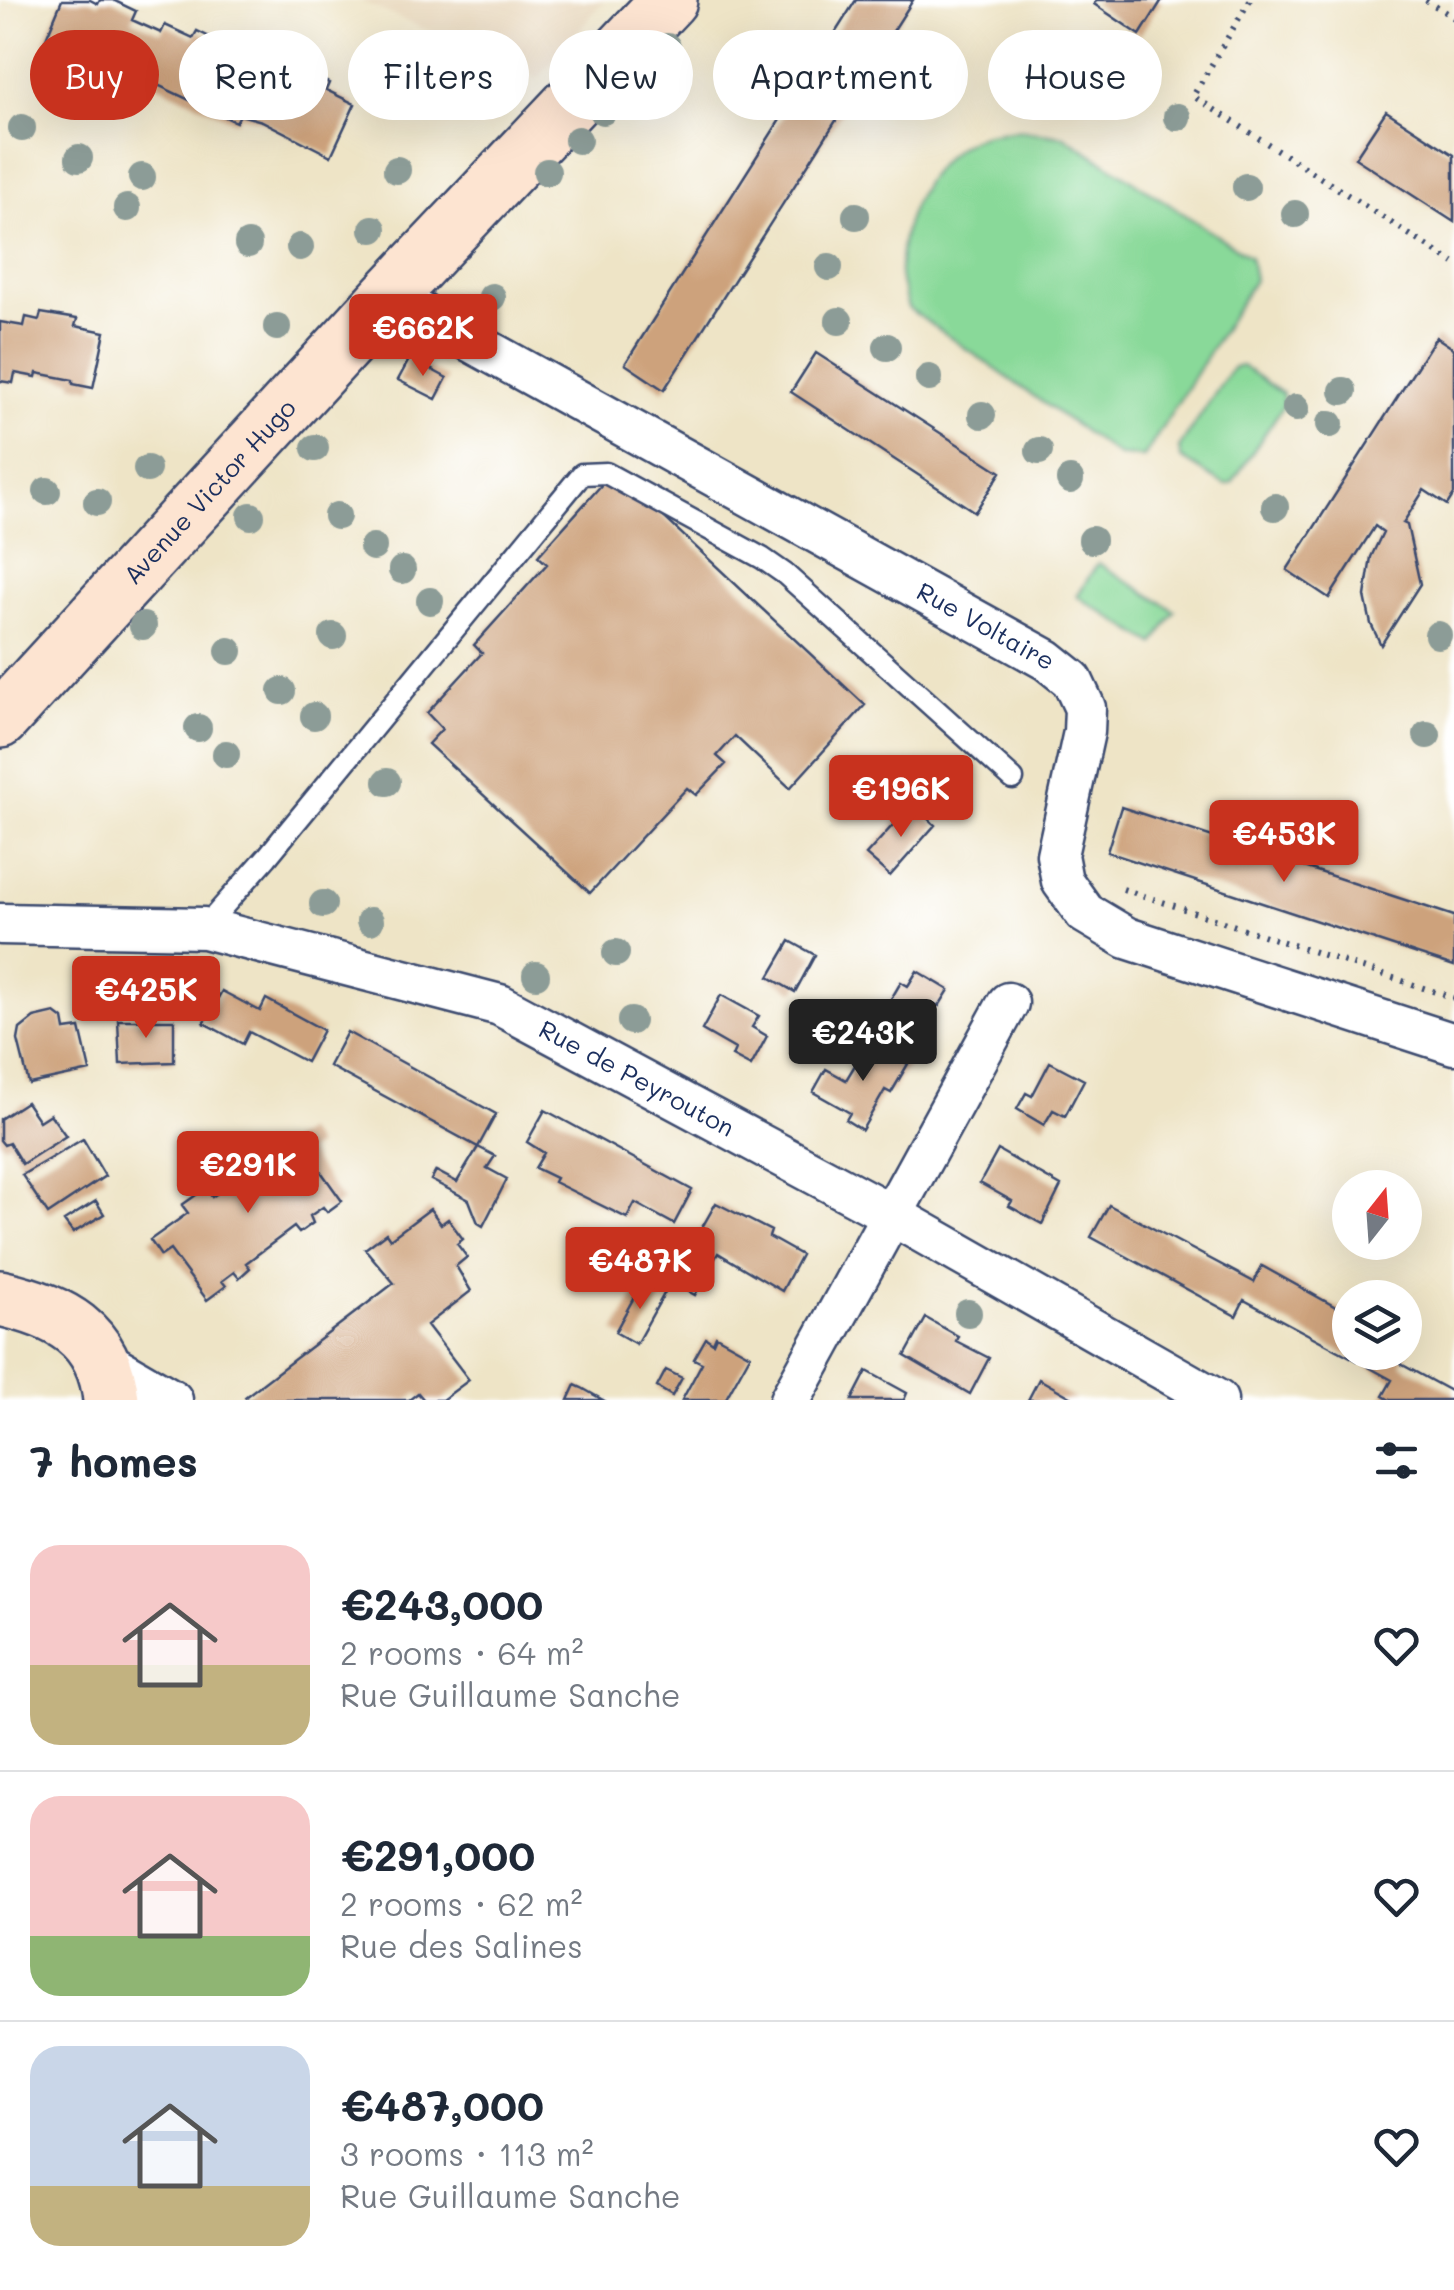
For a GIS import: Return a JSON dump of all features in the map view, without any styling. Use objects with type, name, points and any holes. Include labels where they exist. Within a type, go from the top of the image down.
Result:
[{"type":"main road","name":"Avenue Victor Hugo","points":[[0,720],[389,296],[669,0]]},
{"type":"main road","points":[[6,1291],[66,1320],[85,1337],[105,1379]]},
{"type":"street","name":"Rue Voltaire","points":[[389,296],[1048,660],[1072,680],[1085,708],[1084,732],[1057,855],[1060,868]]},
{"type":"street","points":[[1060,868],[1062,881],[1085,913],[1127,938],[1454,1044]]},
{"type":"street","name":"Rue de Peyrouton","points":[[0,924],[204,928],[500,1005],[892,1216],[1217,1400]]},
{"type":"street","points":[[790,1400],[1008,1003]]},
{"type":"street","points":[[105,1379],[172,1400]]},
{"type":"lane","points":[[204,928],[582,474],[591,472],[606,473],[785,574],[1012,779]]},
{"type":"path","points":[[1250,0],[1193,96],[1454,264]]},
{"type":"path","points":[[1426,0],[1454,18]]},
{"type":"path","points":[[1060,868],[1454,998]]},
{"type":"shaded area","points":[[358,0],[604,0],[579,30],[549,30],[549,66],[538,79],[529,75],[529,30],[426,30]]},
{"type":"green space","points":[[1019,130],[1064,136],[1250,257],[1254,280],[1144,457],[1119,456],[908,308],[900,279],[901,250],[920,191],[932,173],[962,145],[984,135]]},
{"type":"green space","points":[[1242,366],[1283,394],[1283,406],[1232,483],[1225,485],[1181,458],[1179,448],[1232,368]]},
{"type":"green space","points":[[1098,563],[1175,611],[1154,644],[1077,596]]},
{"type":"building","points":[[62,0],[90,0],[98,4],[100,0],[113,0],[136,11],[132,20],[154,30],[49,30]]},
{"type":"building","points":[[856,0],[913,0],[894,30],[837,30]]},
{"type":"building","points":[[1096,0],[1162,0],[1143,30],[1133,30],[1094,4]]},
{"type":"building","points":[[165,25],[179,32],[179,95],[159,86],[159,32]]},
{"type":"building","points":[[328,91],[348,101],[348,119],[331,156],[258,120],[328,120]]},
{"type":"building","points":[[1386,111],[1454,155],[1454,222],[1355,158]]},
{"type":"building","points":[[780,120],[836,120],[664,390],[625,364]]},
{"type":"building","points":[[41,313],[77,319],[75,326],[105,332],[93,388],[37,373],[36,377],[15,373],[13,383],[0,381],[0,322],[24,326],[26,317],[39,320]]},
{"type":"building","points":[[1436,337],[1454,349],[1454,494],[1447,505],[1424,490],[1403,523],[1407,525],[1420,584],[1381,645],[1365,596],[1371,557],[1383,532],[1375,526],[1329,598],[1287,570]]},
{"type":"building","points":[[816,353],[1001,472],[975,512],[791,392]]},
{"type":"building","points":[[410,358],[447,378],[436,399],[398,380]]},
{"type":"building","points":[[605,481],[652,506],[865,705],[790,788],[735,736],[717,756],[726,764],[696,795],[687,788],[590,893],[428,744],[442,729],[427,713],[482,653],[474,645],[547,564],[538,556]]},
{"type":"building","points":[[912,804],[935,825],[890,876],[866,855]]},
{"type":"building","points":[[1121,807],[1454,916],[1454,966],[1107,852]]},
{"type":"building","points":[[790,941],[815,955],[795,992],[769,977]]},
{"type":"building","points":[[917,971],[949,990],[939,1006],[932,1003],[913,1037],[880,1018],[901,982],[908,986]]},
{"type":"building","points":[[222,991],[260,1011],[266,999],[323,1030],[306,1062],[249,1032],[243,1044],[204,1023]]},
{"type":"building","points":[[721,995],[759,1016],[752,1027],[767,1036],[751,1066],[732,1056],[735,1049],[702,1030]]},
{"type":"building","points":[[55,1013],[63,1019],[65,1030],[80,1028],[90,1071],[29,1084],[18,1040],[20,1029],[34,1018]]},
{"type":"building","points":[[118,1020],[174,1020],[174,1062],[120,1064]]},
{"type":"building","points":[[347,1032],[496,1114],[478,1147],[329,1066]]},
{"type":"building","points":[[869,1042],[908,1064],[891,1093],[885,1090],[862,1130],[846,1120],[850,1113],[813,1092],[826,1069],[846,1080]]},
{"type":"building","points":[[1050,1062],[1084,1080],[1065,1116],[1053,1110],[1044,1125],[1017,1109],[1026,1093],[1032,1096]]},
{"type":"building","points":[[26,1102],[39,1121],[50,1114],[66,1136],[22,1164],[9,1143],[4,1145],[0,1140],[0,1119]]},
{"type":"building","points":[[545,1110],[692,1190],[674,1224],[635,1203],[627,1218],[554,1182],[556,1178],[535,1168],[544,1153],[527,1142]]},
{"type":"building","points":[[305,1131],[316,1146],[307,1152],[342,1201],[327,1212],[323,1207],[310,1216],[313,1223],[299,1233],[294,1227],[246,1263],[250,1268],[239,1278],[234,1272],[222,1281],[226,1286],[207,1300],[170,1250],[161,1256],[150,1240],[188,1213],[182,1205],[206,1188],[212,1197]]},
{"type":"building","points":[[83,1139],[105,1176],[48,1214],[22,1175]]},
{"type":"building","points":[[478,1147],[495,1156],[487,1168],[507,1179],[483,1226],[469,1200],[431,1180],[436,1171],[457,1182]]},
{"type":"building","points":[[998,1150],[1061,1186],[1042,1224],[1009,1206],[1012,1201],[980,1183]]},
{"type":"building","points":[[96,1201],[104,1214],[73,1233],[64,1221]]},
{"type":"building","points":[[716,1203],[771,1231],[769,1237],[801,1255],[782,1291],[718,1253],[695,1295],[671,1282]]},
{"type":"building","points":[[1109,1205],[1254,1282],[1262,1266],[1332,1305],[1332,1347],[1244,1300],[1236,1316],[1091,1237]]},
{"type":"building","points":[[430,1209],[441,1224],[448,1219],[463,1239],[457,1244],[467,1257],[456,1266],[471,1291],[427,1325],[469,1380],[442,1400],[424,1400],[418,1393],[409,1400],[247,1400],[245,1397],[394,1283],[365,1249],[386,1233],[390,1239]]},
{"type":"building","points":[[643,1281],[665,1292],[636,1344],[615,1332]]},
{"type":"building","points":[[926,1318],[958,1336],[956,1341],[989,1358],[970,1394],[905,1356]]},
{"type":"building","points":[[716,1336],[750,1355],[725,1400],[682,1400],[702,1363],[694,1359],[706,1338],[713,1343]]},
{"type":"building","points":[[666,1370],[682,1378],[672,1396],[657,1387]]},
{"type":"building","points":[[1374,1370],[1412,1370],[1454,1393],[1454,1400],[1390,1400],[1383,1396],[1392,1380]]},
{"type":"building","points":[[867,1371],[907,1393],[904,1400],[852,1400]]},
{"type":"building","points":[[1039,1379],[1076,1400],[1028,1400]]},
{"type":"building","points":[[575,1385],[582,1388],[603,1400],[568,1400]]}]
